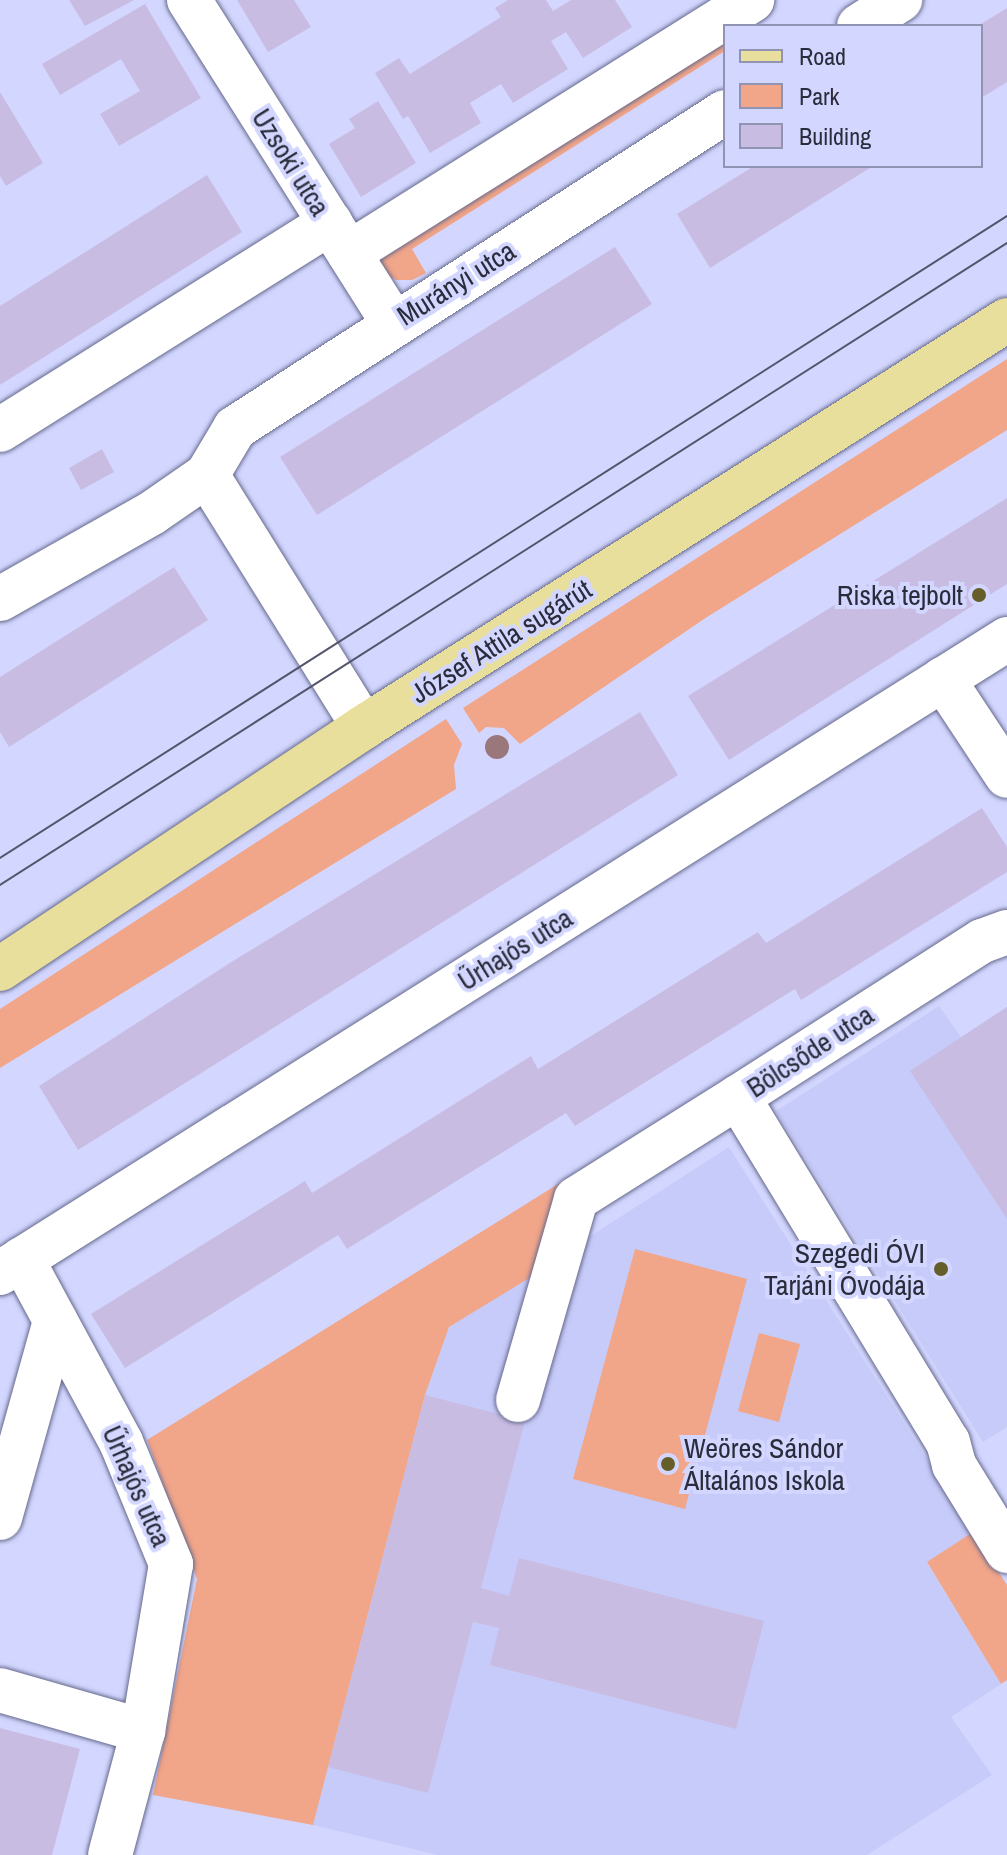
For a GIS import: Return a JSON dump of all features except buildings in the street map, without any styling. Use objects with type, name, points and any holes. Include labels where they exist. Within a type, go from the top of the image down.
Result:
[{"type":"main road","name":"József Attila sugárút","points":[[0,969],[364,727],[1007,320]]},
{"type":"street","name":"Uzsoki utca","points":[[189,0],[393,323]]},
{"type":"street","points":[[0,430],[752,0]]},
{"type":"street","points":[[862,24],[900,0]]},
{"type":"street","name":"Murányi utca","points":[[0,599],[152,513],[207,475],[235,428],[393,323],[723,113]]},
{"type":"street","points":[[207,475],[364,727]]},
{"type":"street","name":"Űrhajós utca","points":[[110,1855],[143,1731],[171,1564],[121,1442],[55,1321],[11,1266],[1007,639]]},
{"type":"street","points":[[943,679],[1007,776]]},
{"type":"street","name":"Bölcsőde utca","points":[[1007,932],[982,941],[738,1097],[948,1442],[954,1465],[1007,1551]]},
{"type":"street","points":[[518,1400],[576,1199],[738,1097]]},
{"type":"street","points":[[0,1518],[55,1321]]},
{"type":"street","points":[[0,1690],[143,1731]]},
{"type":"shaded area","name":"Szegedi ÓVI Tarjáni Óvodája","points":[[939,1006],[961,1037],[1007,1007],[1007,1427],[983,1442],[776,1111]]},
{"type":"shaded area","name":"Weöres Sándor Általános Iskola","points":[[729,1147],[973,1532],[927,1563],[1001,1684],[951,1717],[992,1775],[867,1855],[438,1855],[313,1825],[425,1395],[449,1327]]},
{"type":"green space","points":[[723,36],[723,52],[412,249],[426,273],[412,280],[396,280],[383,272],[378,262],[378,251]]},
{"type":"green space","points":[[1007,359],[1007,430],[707,617],[520,744],[504,728],[486,727],[479,733],[463,708]]},
{"type":"green space","points":[[446,719],[462,744],[454,765],[456,789],[0,1068],[0,1009]]},
{"type":"green space","points":[[566,1179],[536,1274],[449,1327],[425,1395],[313,1825],[153,1795],[197,1579],[147,1440]]},
{"type":"green space","points":[[635,1249],[747,1279],[685,1509],[573,1479]]},
{"type":"green space","points":[[759,1333],[800,1344],[779,1422],[738,1411]]},
{"type":"green space","points":[[973,1532],[1007,1585],[1007,1680],[1001,1684],[927,1562]]},
{"type":"tram line","points":[[0,858],[1007,216]]},
{"type":"tram line","points":[[0,885],[1007,243]]},
{"type":"place","name":"Riska tejbolt","points":[[979,595]]},
{"type":"place","name":"Szegedi ÓVI Tarjáni Óvodája","points":[[941,1269]]},
{"type":"place","name":"Weöres Sándor Általános Iskola","points":[[668,1464]]}]
